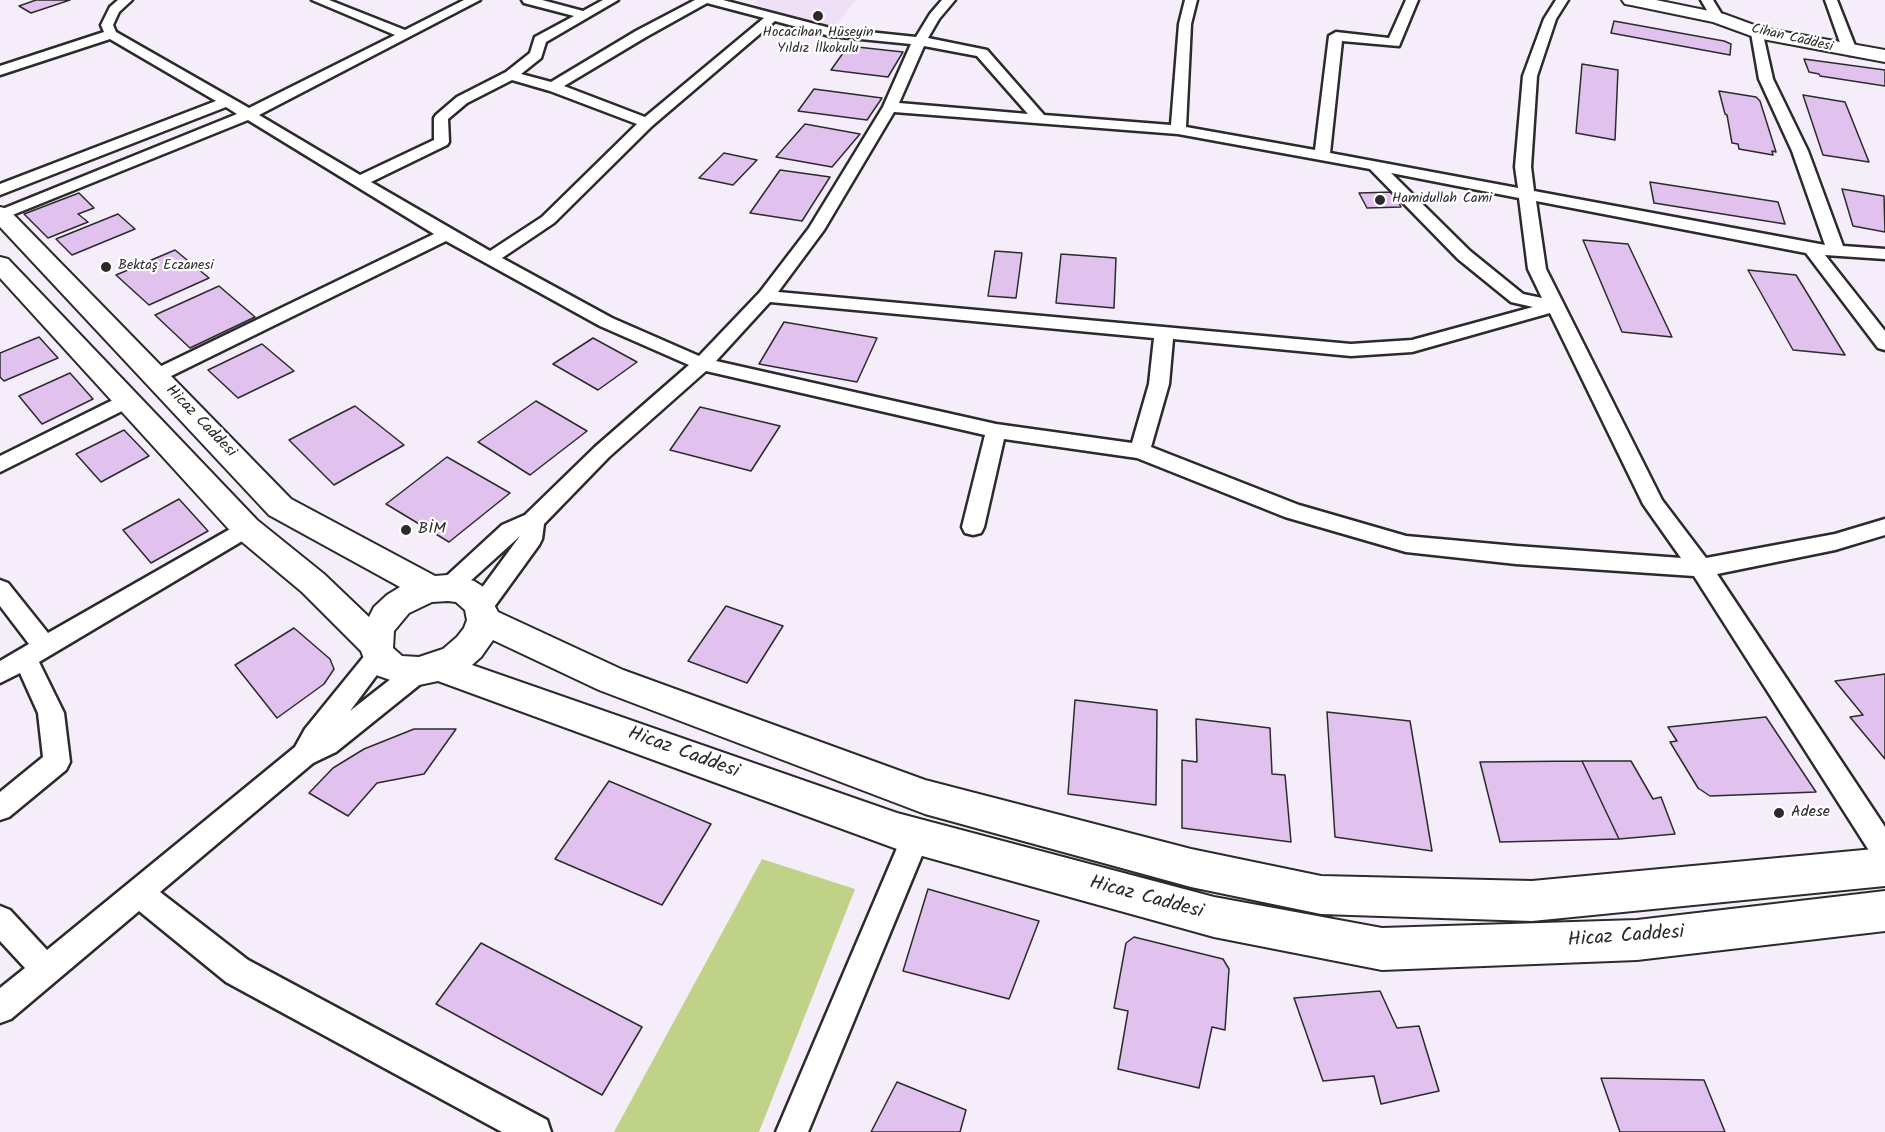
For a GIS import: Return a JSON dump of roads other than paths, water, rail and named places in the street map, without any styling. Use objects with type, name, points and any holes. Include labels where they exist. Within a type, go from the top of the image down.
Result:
[{"type":"main road","name":"Cihan Caddesi","points":[[1631,0],[1718,18],[1757,33],[1885,56]]},
{"type":"main road","name":"Hicaz Caddesi","points":[[0,206],[280,507],[439,588]]},
{"type":"main road","points":[[0,264],[246,528],[314,583],[377,650],[388,665],[402,670],[428,669],[455,659],[479,634],[482,614]]},
{"type":"main road","points":[[377,650],[378,630],[392,610],[414,595],[439,588],[468,594],[482,614],[611,680],[925,797],[1191,868],[1321,895],[1532,901],[1885,867]]},
{"type":"main road","name":"Hicaz Caddesi","points":[[428,669],[916,836],[1214,917],[1382,949],[1637,940],[1885,911]]},
{"type":"street","points":[[126,0],[114,10],[107,25],[111,34],[167,65],[446,234],[606,322],[702,364],[996,431],[1140,451],[1293,511],[1406,544],[1516,555],[1701,568],[1835,542],[1885,527]]},
{"type":"street","points":[[320,0],[404,34]]},
{"type":"street","points":[[0,206],[247,115],[474,0]]},
{"type":"street","points":[[528,0],[585,15]]},
{"type":"street","points":[[360,182],[442,142],[441,118],[462,100],[511,75],[536,55],[540,40],[612,0]]},
{"type":"street","points":[[553,87],[640,34],[706,0],[830,33],[920,42],[982,53],[1040,118]]},
{"type":"street","points":[[439,588],[510,531],[533,521],[602,452],[702,364],[766,296],[816,230],[890,106],[934,17],[949,0]]},
{"type":"street","points":[[1178,130],[1185,24],[1191,0]]},
{"type":"street","points":[[1322,156],[1336,36],[1394,43],[1412,0]]},
{"type":"street","points":[[1562,0],[1550,19],[1530,76],[1523,167],[1537,269],[1654,504],[1701,568],[1885,851]]},
{"type":"street","points":[[1707,0],[1718,18]]},
{"type":"street","points":[[1831,0],[1850,51]]},
{"type":"street","points":[[491,258],[548,220],[647,123],[773,17]]},
{"type":"street","points":[[1757,33],[1766,80],[1800,151],[1836,252]]},
{"type":"street","points":[[0,71],[111,34]]},
{"type":"street","points":[[511,75],[553,87],[647,123]]},
{"type":"street","points":[[0,206],[226,102]]},
{"type":"street","points":[[890,106],[1178,130],[1812,249],[1885,254]]},
{"type":"street","points":[[1375,166],[1464,255],[1517,298],[1556,306]]},
{"type":"street","points":[[156,376],[446,234]]},
{"type":"street","points":[[1812,249],[1885,344]]},
{"type":"street","points":[[766,296],[1351,350],[1412,346],[1556,306]]},
{"type":"street","points":[[1140,451],[1159,384],[1164,334]]},
{"type":"street","points":[[0,465],[127,400]]},
{"type":"street","points":[[973,527],[996,431]]},
{"type":"street","points":[[482,614],[531,539],[533,521]]},
{"type":"street","points":[[0,673],[246,528]]},
{"type":"street","points":[[0,589],[35,652],[51,713],[57,762],[0,808]]},
{"type":"street","points":[[304,755],[314,737],[377,650]]},
{"type":"street","points":[[0,1008],[304,755],[327,744],[428,669]]},
{"type":"street","points":[[792,1132],[916,836]]},
{"type":"street","points":[[139,892],[237,971],[534,1132]]},
{"type":"street","points":[[0,920],[46,970]]},
{"type":"place","name":"Hocacihan Hüseyin Yıldız İlkokulu","points":[[818,16]]},
{"type":"place","name":"Hamidullah Cami","points":[[1380,200]]},
{"type":"place","name":"Bektaş Eczanesi","points":[[106,267]]},
{"type":"place","name":"BİM","points":[[406,530]]},
{"type":"place","name":"Adese","points":[[1779,813]]}]
